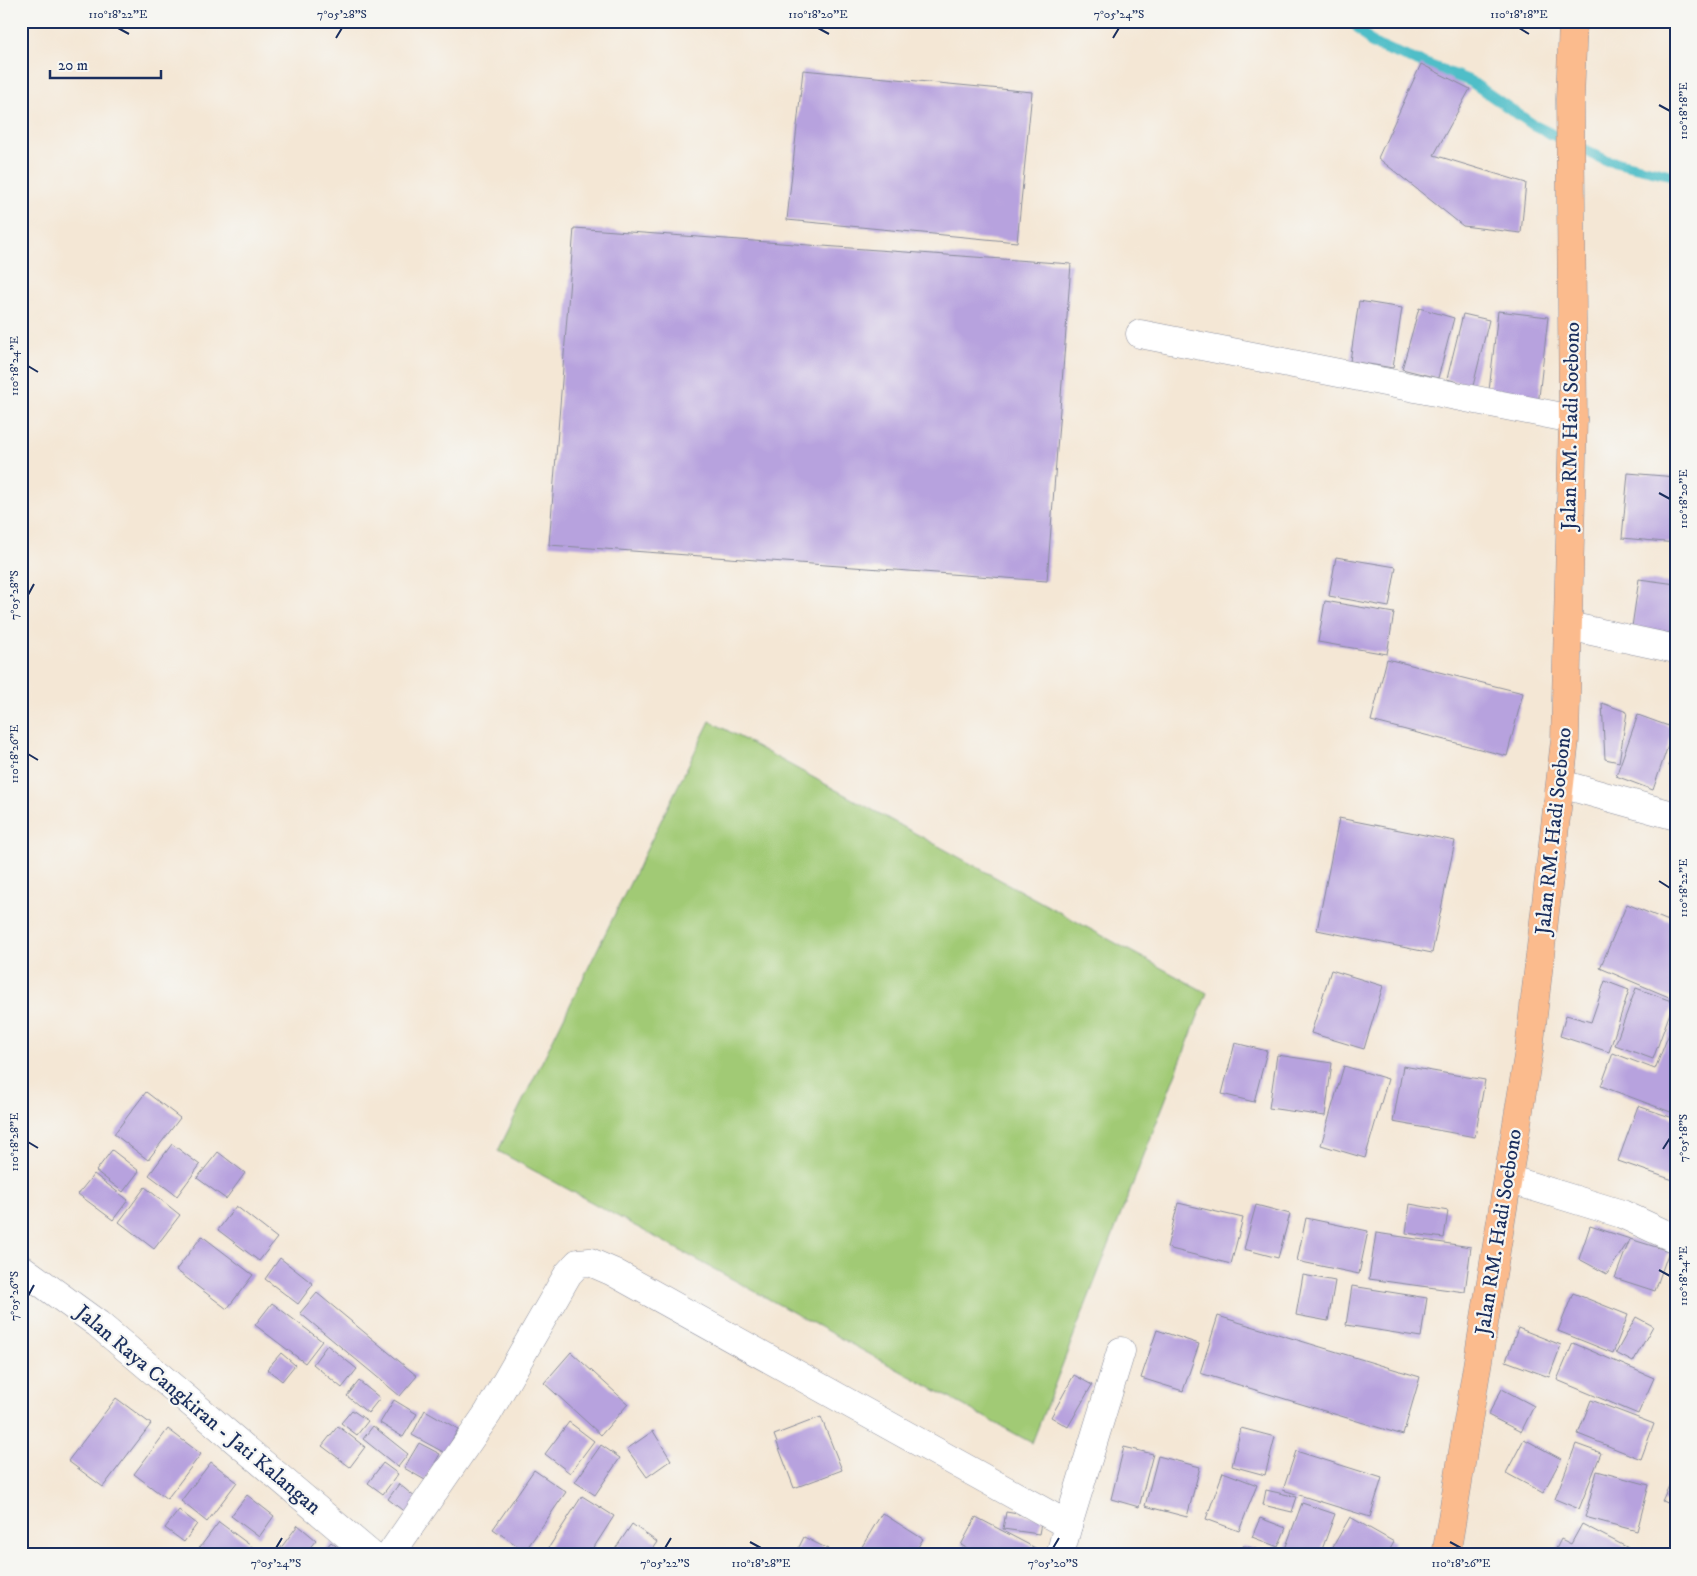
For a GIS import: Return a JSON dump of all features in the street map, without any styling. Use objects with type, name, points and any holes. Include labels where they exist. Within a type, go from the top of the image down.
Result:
[{"type":"main road","name":"Jalan RM. Hadi Soebono","points":[[1446,1555],[1529,1050],[1565,740],[1573,420],[1570,99],[1573,21]]},
{"type":"street","points":[[1140,334],[1573,420]]},
{"type":"street","points":[[1568,626],[1676,649]]},
{"type":"street","points":[[1561,784],[1676,816]]},
{"type":"street","points":[[1508,1179],[1622,1214],[1676,1239]]},
{"type":"street","points":[[390,1555],[488,1413],[568,1274],[578,1263],[590,1262],[613,1272],[1068,1525]]},
{"type":"street","name":"Jalan Raya Cangkiran - Jati Kalangan","points":[[21,1268],[98,1324],[371,1555]]},
{"type":"street","points":[[1060,1555],[1122,1351]]},
{"type":"green space","points":[[710,721],[1207,993],[1032,1443],[498,1151]]},
{"type":"building","points":[[1421,64],[1470,89],[1434,155],[1526,183],[1521,233],[1463,226],[1378,158]]},
{"type":"building","points":[[803,70],[1032,92],[1017,242],[787,220]]},
{"type":"building","points":[[574,228],[1071,264],[1047,581],[549,545]]},
{"type":"building","points":[[1359,301],[1402,308],[1393,368],[1350,361]]},
{"type":"building","points":[[1419,308],[1454,318],[1438,378],[1402,369]]},
{"type":"building","points":[[1498,311],[1548,317],[1538,406],[1488,400]]},
{"type":"building","points":[[1463,314],[1489,320],[1473,386],[1447,379]]},
{"type":"building","points":[[1628,473],[1676,477],[1676,543],[1622,538]]},
{"type":"building","points":[[1336,557],[1396,567],[1389,607],[1329,596]]},
{"type":"building","points":[[1639,579],[1676,584],[1676,634],[1632,627]]},
{"type":"building","points":[[1325,601],[1394,613],[1387,654],[1318,642]]},
{"type":"building","points":[[1387,659],[1523,693],[1507,756],[1371,721]]},
{"type":"building","points":[[1602,703],[1627,712],[1619,762],[1605,759]]},
{"type":"building","points":[[1638,715],[1674,728],[1653,790],[1616,776]]},
{"type":"building","points":[[1676,748],[1676,769],[1669,766]]},
{"type":"building","points":[[1339,818],[1455,841],[1432,953],[1317,930]]},
{"type":"building","points":[[1627,904],[1676,924],[1676,1000],[1600,968]]},
{"type":"building","points":[[1331,970],[1383,986],[1364,1049],[1311,1033]]},
{"type":"building","points":[[1605,981],[1629,990],[1609,1052],[1560,1036],[1566,1015],[1591,1022]]},
{"type":"building","points":[[1636,988],[1674,1002],[1653,1059],[1615,1045]]},
{"type":"building","points":[[1676,1016],[1676,1114],[1601,1086],[1613,1053],[1655,1069]]},
{"type":"building","points":[[1235,1043],[1267,1051],[1254,1102],[1222,1094]]},
{"type":"building","points":[[1277,1055],[1332,1063],[1325,1116],[1269,1108]]},
{"type":"building","points":[[1344,1066],[1388,1079],[1365,1158],[1321,1145]]},
{"type":"building","points":[[1403,1066],[1485,1080],[1475,1137],[1393,1122]]},
{"type":"building","points":[[146,1092],[180,1118],[148,1160],[114,1134]]},
{"type":"building","points":[[1638,1106],[1676,1119],[1676,1181],[1618,1161]]},
{"type":"building","points":[[172,1144],[200,1165],[177,1196],[149,1175]]},
{"type":"building","points":[[112,1150],[139,1171],[123,1192],[96,1171]]},
{"type":"building","points":[[218,1152],[245,1173],[226,1199],[197,1178]]},
{"type":"building","points":[[94,1174],[128,1200],[113,1220],[78,1194]]},
{"type":"building","points":[[145,1187],[180,1215],[154,1249],[119,1222]]},
{"type":"building","points":[[1178,1203],[1243,1218],[1231,1264],[1167,1248]]},
{"type":"building","points":[[1410,1204],[1448,1211],[1444,1238],[1406,1233]]},
{"type":"building","points":[[1256,1205],[1290,1214],[1278,1258],[1244,1249]]},
{"type":"building","points":[[236,1206],[277,1238],[259,1261],[218,1230]]},
{"type":"building","points":[[1306,1218],[1368,1231],[1359,1274],[1297,1261]]},
{"type":"building","points":[[1590,1226],[1630,1239],[1607,1274],[1579,1259]]},
{"type":"building","points":[[1376,1233],[1471,1247],[1465,1292],[1369,1279]]},
{"type":"building","points":[[202,1236],[253,1275],[227,1309],[176,1270]]},
{"type":"building","points":[[1630,1239],[1669,1251],[1655,1291],[1615,1278]]},
{"type":"building","points":[[280,1258],[313,1284],[298,1304],[265,1279]]},
{"type":"building","points":[[1303,1275],[1335,1281],[1328,1321],[1296,1315]]},
{"type":"building","points":[[1352,1286],[1427,1298],[1421,1337],[1346,1325]]},
{"type":"building","points":[[317,1293],[417,1376],[400,1396],[300,1313]]},
{"type":"building","points":[[1573,1293],[1628,1315],[1613,1353],[1558,1331]]},
{"type":"building","points":[[272,1303],[322,1341],[305,1363],[255,1325]]},
{"type":"building","points":[[1218,1316],[1420,1377],[1403,1435],[1200,1373]]},
{"type":"building","points":[[1636,1317],[1653,1326],[1633,1362],[1616,1353]]},
{"type":"building","points":[[1518,1328],[1561,1345],[1549,1377],[1506,1361]]},
{"type":"building","points":[[1157,1330],[1199,1344],[1183,1391],[1141,1378]]},
{"type":"building","points":[[1573,1343],[1654,1378],[1638,1414],[1557,1380]]},
{"type":"building","points":[[327,1345],[357,1369],[342,1388],[313,1364]]},
{"type":"building","points":[[571,1352],[628,1404],[601,1435],[544,1383]]},
{"type":"building","points":[[281,1353],[295,1365],[282,1381],[267,1369]]},
{"type":"building","points":[[1074,1375],[1092,1385],[1068,1427],[1051,1417]]},
{"type":"building","points":[[359,1381],[380,1398],[368,1413],[347,1396]]},
{"type":"building","points":[[1502,1389],[1534,1406],[1521,1432],[1488,1415]]},
{"type":"building","points":[[116,1398],[151,1424],[103,1487],[68,1461]]},
{"type":"building","points":[[394,1400],[417,1414],[403,1437],[380,1423]]},
{"type":"building","points":[[1591,1400],[1654,1424],[1641,1459],[1578,1434]]},
{"type":"building","points":[[352,1410],[368,1421],[357,1435],[341,1423]]},
{"type":"building","points":[[425,1410],[458,1429],[445,1453],[412,1435]]},
{"type":"building","points":[[821,1417],[842,1470],[794,1488],[774,1435]]},
{"type":"building","points":[[569,1422],[594,1441],[570,1473],[545,1454]]},
{"type":"building","points":[[338,1426],[365,1447],[350,1467],[322,1446]]},
{"type":"building","points":[[373,1426],[408,1454],[398,1467],[363,1439]]},
{"type":"building","points":[[1241,1428],[1275,1437],[1265,1475],[1232,1466]]},
{"type":"building","points":[[168,1429],[201,1454],[167,1499],[134,1474]]},
{"type":"building","points":[[653,1431],[671,1460],[647,1477],[627,1449]]},
{"type":"building","points":[[1524,1439],[1561,1459],[1543,1493],[1506,1473]]},
{"type":"building","points":[[419,1443],[440,1454],[425,1480],[404,1468]]},
{"type":"building","points":[[1576,1444],[1601,1453],[1579,1509],[1555,1499]]},
{"type":"building","points":[[601,1445],[620,1458],[595,1495],[575,1482]]},
{"type":"building","points":[[1124,1447],[1153,1454],[1139,1507],[1111,1499]]},
{"type":"building","points":[[1296,1451],[1382,1478],[1370,1517],[1283,1490]]},
{"type":"building","points":[[1158,1456],[1200,1467],[1187,1517],[1145,1506]]},
{"type":"building","points":[[211,1462],[237,1482],[207,1522],[181,1501]]},
{"type":"building","points":[[383,1463],[398,1474],[383,1494],[368,1483]]},
{"type":"building","points":[[534,1470],[566,1492],[525,1551],[493,1529]]},
{"type":"building","points":[[1597,1471],[1649,1485],[1637,1531],[1585,1517]]},
{"type":"building","points":[[1223,1472],[1257,1485],[1239,1531],[1206,1519]]},
{"type":"building","points":[[1673,1477],[1676,1478],[1676,1507],[1662,1501]]},
{"type":"building","points":[[399,1484],[422,1503],[411,1517],[388,1499]]},
{"type":"building","points":[[1266,1490],[1297,1497],[1292,1512],[1263,1505]]},
{"type":"building","points":[[247,1495],[274,1516],[259,1537],[231,1516]]},
{"type":"building","points":[[582,1496],[614,1516],[589,1555],[544,1555]]},
{"type":"building","points":[[1302,1503],[1335,1514],[1320,1555],[1302,1555],[1285,1549]]},
{"type":"building","points":[[179,1510],[197,1524],[184,1542],[165,1528]]},
{"type":"building","points":[[1006,1512],[1042,1518],[1039,1534],[1003,1529]]},
{"type":"building","points":[[882,1513],[923,1539],[913,1555],[857,1555]]},
{"type":"building","points":[[976,1517],[1041,1551],[1039,1555],[980,1555],[961,1545]]},
{"type":"building","points":[[1350,1517],[1394,1542],[1387,1555],[1339,1555],[1331,1550]]},
{"type":"building","points":[[1260,1518],[1286,1528],[1278,1547],[1252,1537]]},
{"type":"building","points":[[219,1522],[259,1552],[257,1555],[194,1555]]},
{"type":"building","points":[[632,1524],[657,1542],[648,1555],[611,1555]]},
{"type":"building","points":[[1582,1524],[1638,1553],[1637,1555],[1553,1555],[1561,1539],[1571,1544]]},
{"type":"building","points":[[298,1525],[316,1540],[304,1555],[292,1553],[288,1555],[280,1549]]},
{"type":"building","points":[[804,1537],[828,1549],[825,1555],[795,1555]]},
{"type":"building","points":[[331,1542],[347,1555],[321,1555]]},
{"type":"building","points":[[1243,1546],[1276,1554],[1276,1555],[1241,1555]]},
{"type":"waterway","points":[[1352,21],[1373,44],[1470,81],[1535,126],[1605,160],[1676,176]]}]
